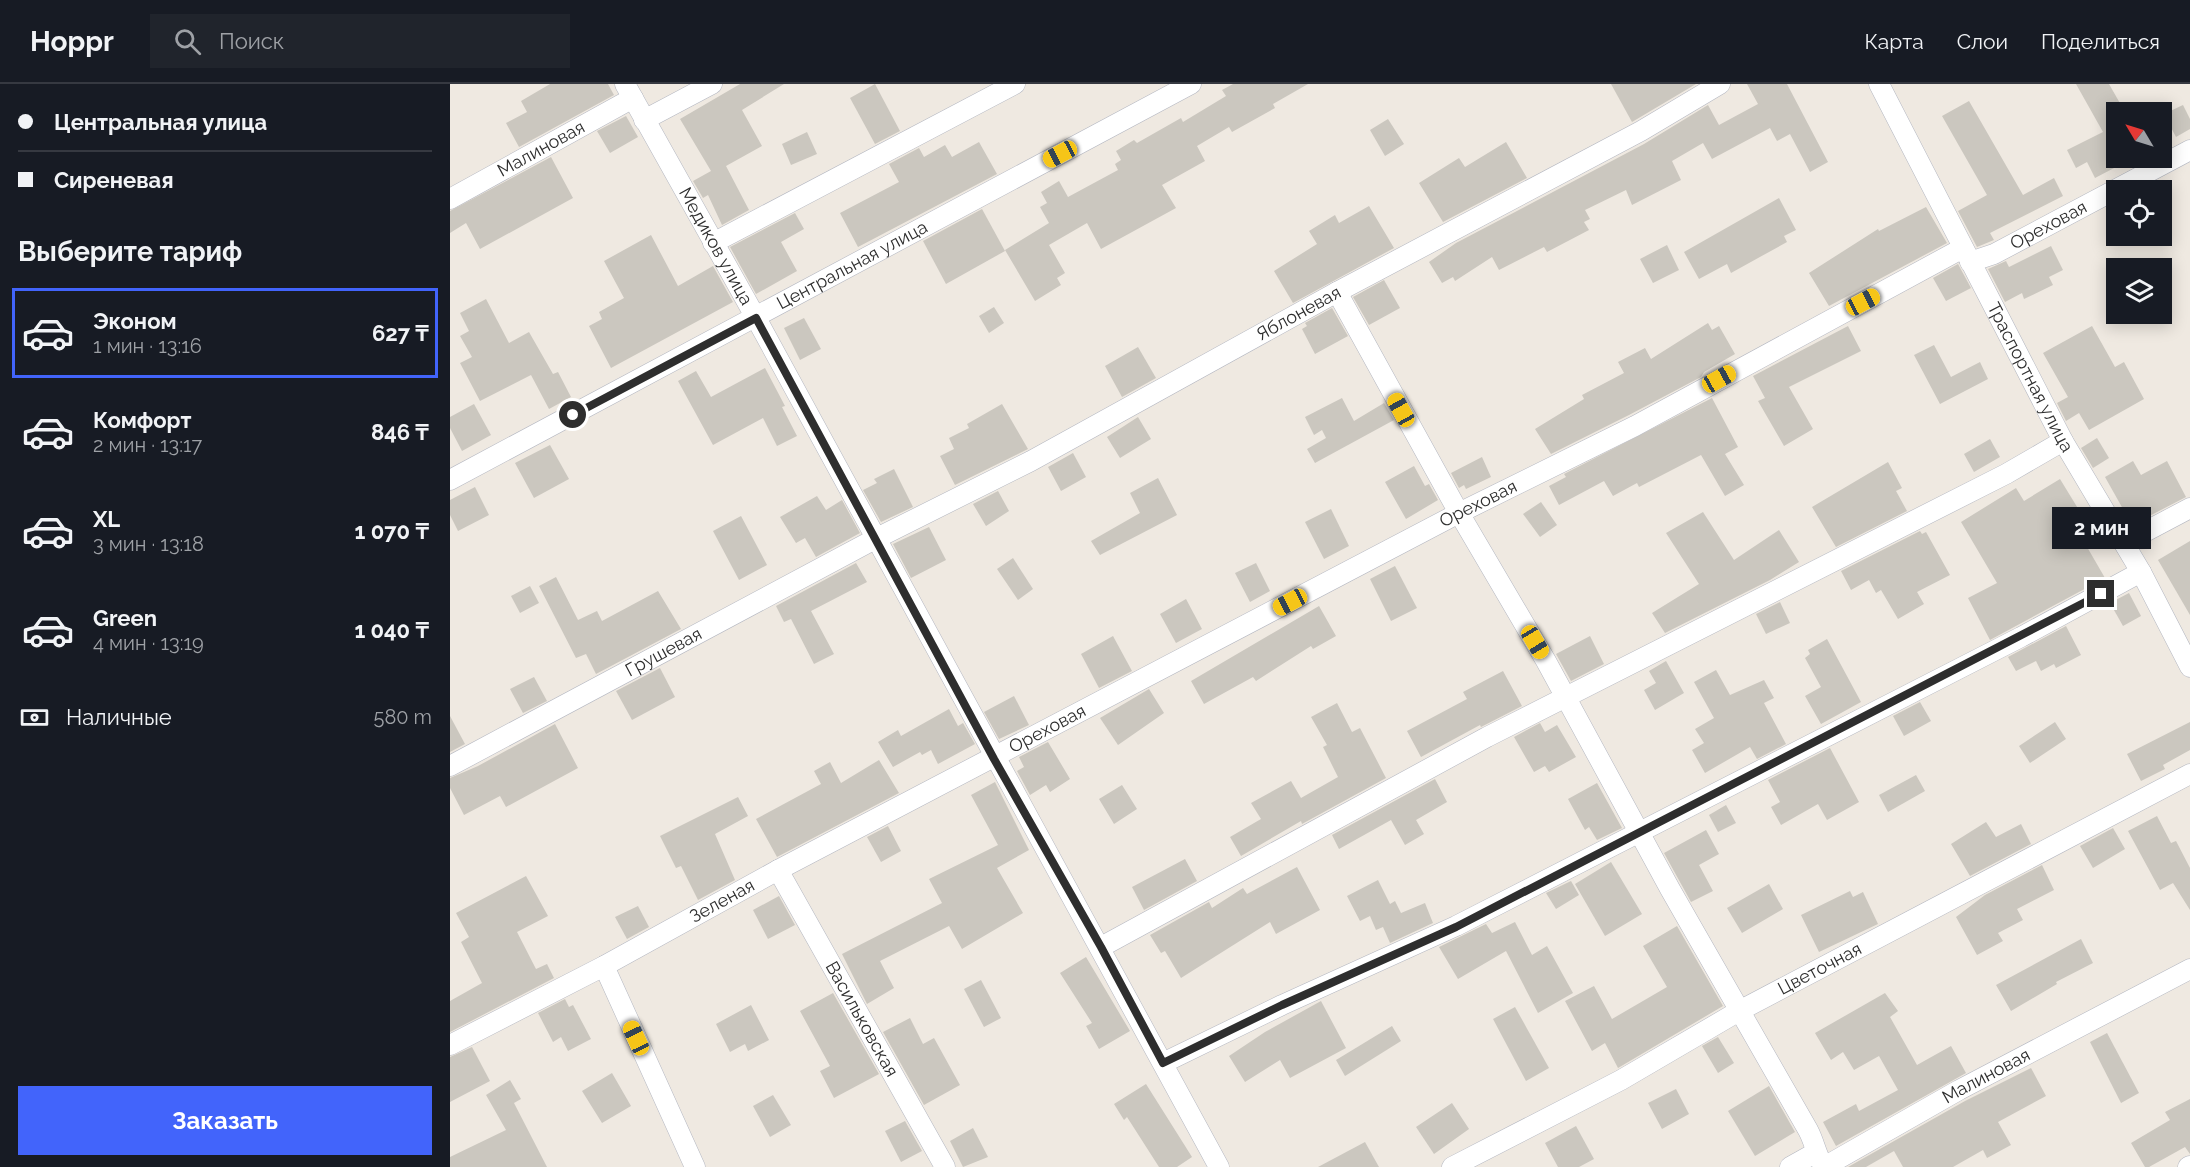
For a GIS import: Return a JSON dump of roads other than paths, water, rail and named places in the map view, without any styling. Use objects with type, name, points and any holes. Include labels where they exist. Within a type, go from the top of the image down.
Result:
[{"type":"street","points":[[644,120],[712,84]]},
{"type":"street","points":[[713,243],[1015,84]]},
{"type":"street","name":"Центральная улица","points":[[450,480],[1191,84]]},
{"type":"street","name":"Яблоневая","points":[[875,539],[1031,461],[1337,292],[1641,131],[1720,84]]},
{"type":"street","name":"Траспортная улица","points":[[1879,84],[2063,441],[2141,572],[2190,667]]},
{"type":"street","name":"Медиков улица","points":[[629,91],[756,318],[994,759],[1101,947],[1219,1167]]},
{"type":"street","name":"Малиновая","points":[[450,199],[629,91]]},
{"type":"street","name":"Ореховая","points":[[994,759],[1459,513],[1635,426],[1966,255],[1994,254],[2190,150]]},
{"type":"street","points":[[1337,292],[1459,513],[1814,1141],[1815,1153],[1790,1167]]},
{"type":"street","points":[[1101,947],[1487,737],[1566,699],[2006,474],[2063,441]]},
{"type":"street","points":[[2124,543],[2190,508]]},
{"type":"street","name":"Грушевая","points":[[450,766],[875,539]]},
{"type":"street","points":[[1163,1063],[1282,1005],[1456,927],[2021,637],[2141,572]]},
{"type":"street","name":"Зеленая","points":[[450,1045],[604,966],[778,870],[994,759]]},
{"type":"street","name":"Цветочная","points":[[1452,1167],[1622,1080],[1739,1011],[2190,774]]},
{"type":"street","name":"Васильковская","points":[[778,870],[945,1167]]},
{"type":"street","points":[[604,966],[695,1167]]},
{"type":"street","name":"Малиновая","points":[[1815,1153],[1824,1167],[1959,1090],[2190,969]]}]
